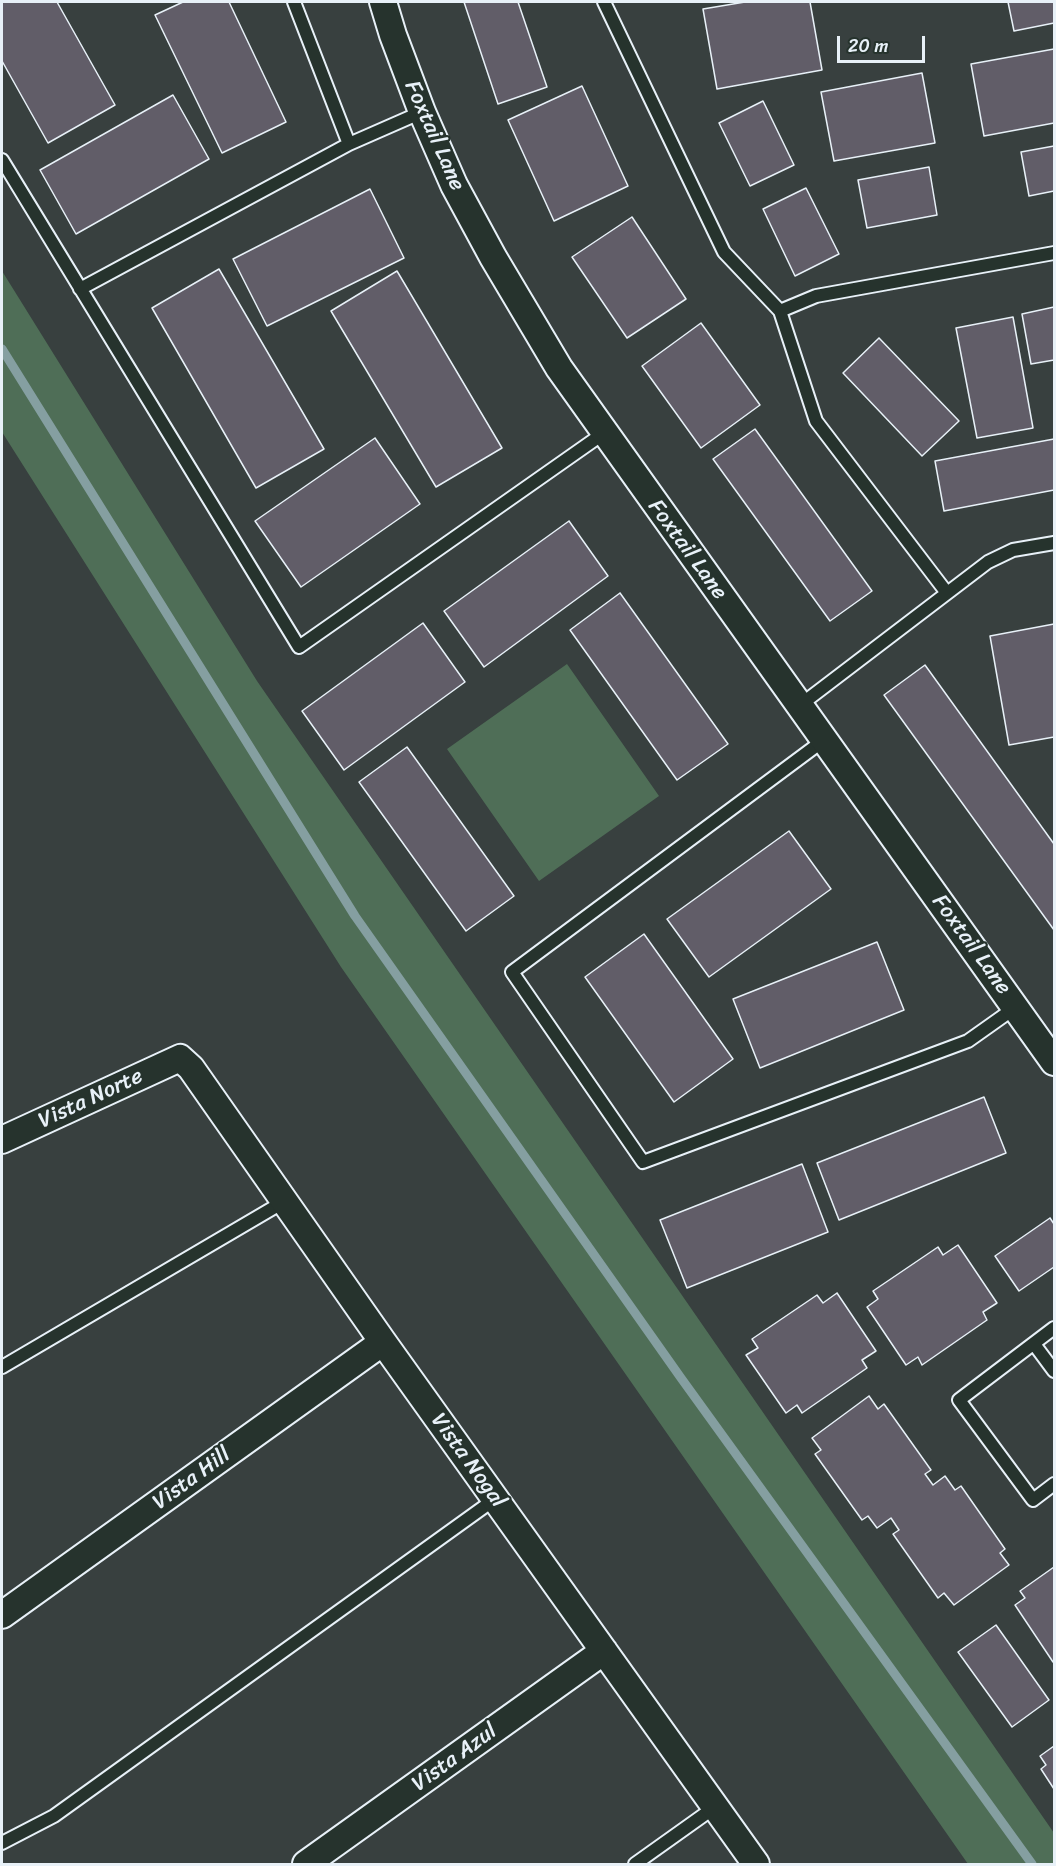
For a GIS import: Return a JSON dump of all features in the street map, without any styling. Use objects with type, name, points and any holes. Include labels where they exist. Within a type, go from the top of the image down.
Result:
[{"type":"street","name":"Foxtail Lane","points":[[382,2],[422,112],[454,185],[493,257],[559,368],[1054,1062]]},
{"type":"street","name":"Vista Norte","points":[[2,1140],[180,1058]]},
{"type":"street","name":"Vista Nogal","points":[[180,1058],[191,1068],[383,1342],[756,1864]]},
{"type":"street","name":"Vista Hill","points":[[2,1615],[383,1342]]},
{"type":"street","name":"Vista Azul","points":[[306,1864],[604,1651]]},
{"type":"lane","points":[[294,2],[349,144]]},
{"type":"lane","points":[[604,2],[724,252],[780,311],[816,421],[947,593]]},
{"type":"lane","points":[[80,289],[349,144],[422,112]]},
{"type":"lane","points":[[2,160],[299,647],[604,433]]},
{"type":"lane","points":[[780,311],[816,296],[1054,253]]},
{"type":"lane","points":[[799,706],[988,562],[1013,550],[1054,543]]},
{"type":"lane","points":[[824,740],[512,972],[644,1162],[968,1041],[1016,1007]]},
{"type":"lane","points":[[2,1366],[285,1201]]},
{"type":"lane","points":[[1054,1328],[959,1400],[1033,1500],[1054,1484]]},
{"type":"lane","points":[[1034,1344],[1054,1371]]},
{"type":"lane","points":[[2,1843],[54,1816],[495,1499]]},
{"type":"lane","points":[[635,1864],[715,1807]]},
{"type":"green space","points":[[2,271],[257,681],[1054,1833],[1054,1864],[968,1864],[341,967],[2,432]]},
{"type":"green space","points":[[567,664],[659,796],[539,881],[447,749]]},
{"type":"building","points":[[2,2],[57,2],[115,105],[48,143],[2,61]]},
{"type":"building","points":[[183,2],[229,2],[286,122],[222,153],[155,15]]},
{"type":"building","points":[[464,2],[518,2],[547,87],[498,104]]},
{"type":"building","points":[[745,2],[810,2],[822,70],[717,89],[703,9]]},
{"type":"building","points":[[1008,2],[1054,2],[1054,23],[1014,31]]},
{"type":"building","points":[[1054,49],[1054,123],[984,136],[971,64]]},
{"type":"building","points":[[922,73],[935,143],[834,161],[821,92]]},
{"type":"building","points":[[582,86],[628,186],[554,221],[508,120]]},
{"type":"building","points":[[173,95],[209,159],[76,234],[40,170]]},
{"type":"building","points":[[763,101],[794,165],[750,186],[719,123]]},
{"type":"building","points":[[1054,146],[1054,191],[1029,196],[1021,152]]},
{"type":"building","points":[[929,167],[937,215],[867,228],[858,180]]},
{"type":"building","points":[[806,188],[839,254],[795,276],[763,209]]},
{"type":"building","points":[[370,189],[404,258],[267,326],[233,259]]},
{"type":"building","points":[[632,217],[686,299],[627,338],[572,257]]},
{"type":"building","points":[[219,269],[324,449],[256,488],[152,308]]},
{"type":"building","points":[[397,271],[502,448],[436,487],[331,311]]},
{"type":"building","points":[[1054,307],[1054,360],[1031,364],[1022,314]]},
{"type":"building","points":[[1013,317],[1033,428],[977,438],[956,328]]},
{"type":"building","points":[[701,323],[760,405],[701,448],[642,366]]},
{"type":"building","points":[[879,338],[959,421],[922,456],[843,373]]},
{"type":"building","points":[[755,429],[872,591],[830,621],[713,459]]},
{"type":"building","points":[[375,438],[420,504],[301,587],[255,521]]},
{"type":"building","points":[[1054,439],[1054,490],[944,511],[935,461]]},
{"type":"building","points":[[569,521],[608,576],[484,667],[444,611]]},
{"type":"building","points":[[620,593],[728,744],[677,780],[570,630]]},
{"type":"building","points":[[423,623],[465,682],[344,770],[302,711]]},
{"type":"building","points":[[1054,624],[1054,737],[1009,745],[990,636]]},
{"type":"building","points":[[925,665],[1054,844],[1054,930],[884,695]]},
{"type":"building","points":[[407,747],[514,896],[466,931],[359,782]]},
{"type":"building","points":[[789,831],[831,889],[709,977],[667,919]]},
{"type":"building","points":[[644,934],[733,1059],[674,1102],[585,977]]},
{"type":"building","points":[[877,942],[904,1010],[760,1068],[733,999]]},
{"type":"building","points":[[984,1097],[1006,1153],[839,1220],[817,1163]]},
{"type":"building","points":[[802,1164],[828,1232],[687,1288],[660,1220]]},
{"type":"building","points":[[1050,1218],[1054,1224],[1054,1267],[1019,1291],[995,1256]]},
{"type":"building","points":[[958,1245],[997,1303],[983,1312],[987,1320],[922,1365],[918,1357],[906,1365],[867,1307],[878,1299],[873,1291],[938,1247],[943,1255]]},
{"type":"building","points":[[837,1293],[876,1351],[862,1360],[867,1368],[802,1413],[797,1405],[786,1413],[746,1355],[758,1348],[752,1339],[817,1295],[823,1303]]},
{"type":"building","points":[[869,1396],[878,1409],[884,1404],[931,1470],[925,1474],[933,1485],[945,1476],[955,1490],[961,1486],[1005,1549],[1000,1553],[1009,1565],[954,1605],[944,1593],[938,1598],[893,1534],[899,1530],[891,1518],[877,1528],[868,1516],[862,1520],[815,1454],[821,1450],[812,1438]]},
{"type":"building","points":[[1054,1567],[1053,1662],[1015,1605],[1025,1598],[1020,1591]]},
{"type":"building","points":[[996,1625],[1049,1700],[1012,1727],[958,1652]]},
{"type":"building","points":[[1054,1746],[1054,1789],[1041,1769],[1046,1765],[1040,1756]]},
{"type":"waterway","points":[[2,349],[355,916],[681,1378],[1032,1864]]}]
